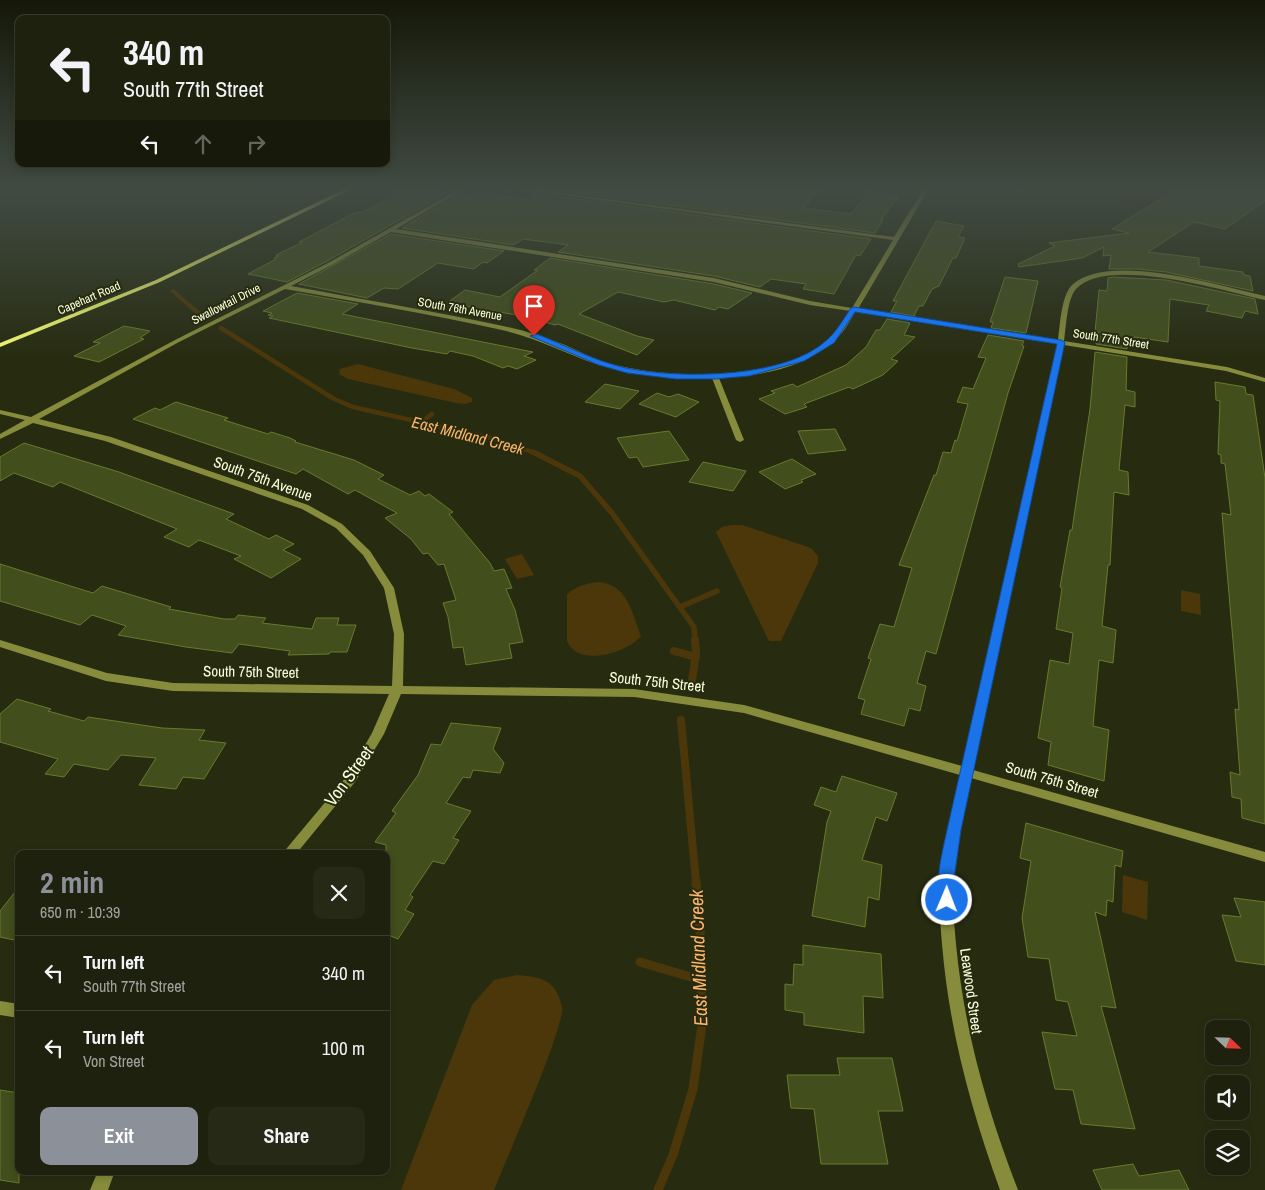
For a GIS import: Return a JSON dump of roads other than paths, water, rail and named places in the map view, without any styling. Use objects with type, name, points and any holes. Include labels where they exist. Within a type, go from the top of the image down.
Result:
[{"type":"street","name":"Capehart Road","points":[[0,345],[158,281],[232,246]]},
{"type":"street","name":"Swallowtail Drive","points":[[0,437],[177,341],[285,287],[362,246]]},
{"type":"street","name":"South 77th Street","points":[[491,246],[714,280],[793,300],[1227,369],[1265,380]]},
{"type":"street","points":[[740,440],[715,376],[749,374],[801,360],[831,341],[854,310],[892,246]]},
{"type":"street","name":"Leawood Street","points":[[1009,1190],[992,1145],[970,1076],[957,1018],[947,913],[947,872],[954,830],[1071,291],[1079,283],[1094,277],[1121,273],[1169,276],[1265,298]]},
{"type":"street","name":"SOuth 76th Avenue","points":[[285,287],[504,328],[534,336],[602,364],[627,370],[676,376],[715,376]]},
{"type":"street","name":"South 75th Avenue","points":[[0,412],[108,439],[305,507],[340,526],[367,553],[389,588],[399,634],[397,689]]},
{"type":"street","name":"South 75th Street","points":[[0,643],[106,677],[174,687],[634,693],[744,709],[1265,857]]},
{"type":"street","name":"Von Street","points":[[291,850],[351,779],[378,734],[397,689]]},
{"type":"street","points":[[0,1008],[15,1010]]},
{"type":"street","points":[[99,1190],[105,1175]]},
{"type":"waterway","name":"East Midland Creek","points":[[173,291],[190,306]]},
{"type":"waterway","name":"East Midland Creek","points":[[189,305],[203,317]]},
{"type":"waterway","name":"East Midland Creek","points":[[221,328],[334,399],[353,407],[421,422]]},
{"type":"waterway","points":[[421,422],[432,414]]},
{"type":"waterway","name":"East Midland Creek","points":[[421,422],[495,439],[535,453]]},
{"type":"waterway","name":"East Midland Creek","points":[[535,453],[580,476],[612,513],[694,627],[695,641]]},
{"type":"waterway","points":[[680,607],[717,591]]},
{"type":"waterway","name":"East Midland Creek","points":[[695,640],[695,657]]},
{"type":"waterway","points":[[674,651],[695,657]]},
{"type":"waterway","name":"East Midland Creek","points":[[692,680],[695,657]]},
{"type":"waterway","name":"East Midland Creek","points":[[681,720],[696,882]]},
{"type":"waterway","name":"East Midland Creek","points":[[658,1190],[673,1155],[693,1089],[702,1025],[700,930],[696,881]]},
{"type":"waterway","points":[[640,962],[701,980]]}]
